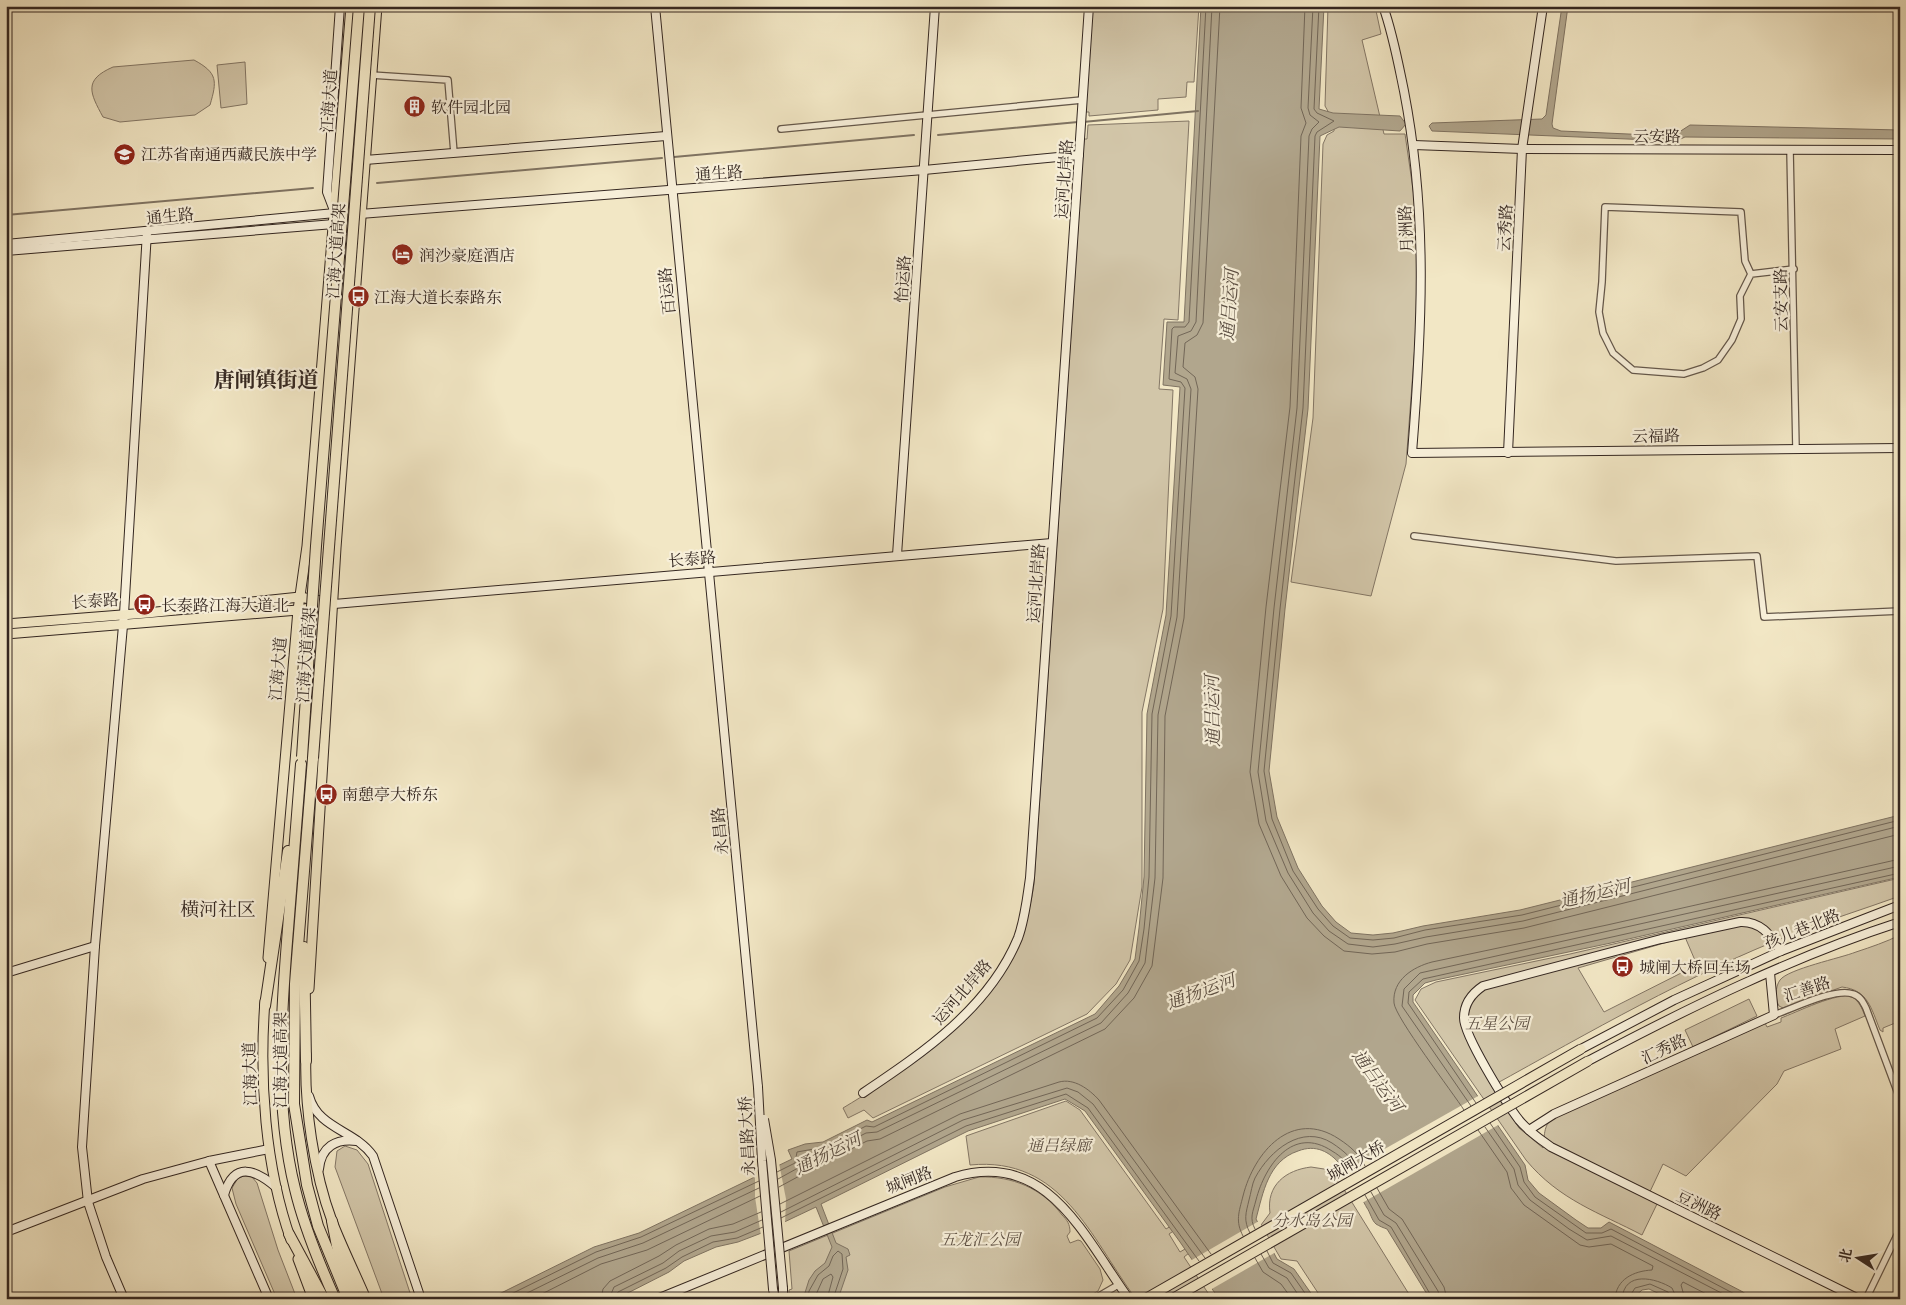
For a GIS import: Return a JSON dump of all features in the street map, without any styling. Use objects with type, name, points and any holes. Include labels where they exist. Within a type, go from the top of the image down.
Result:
[{"type":"highway","points":[[348,160],[353,6]]},
{"type":"highway","name":"江海大道高架","points":[[348,1299],[337,1252],[318,1226],[307,1185],[294,1104],[295,984],[303,885],[306,760],[316,546],[359,6]]},
{"type":"highway","name":"江海大道高架","points":[[335,1299],[306,1230],[292,1171],[282,1104],[280,1060],[285,966],[306,760],[370,6]]},
{"type":"highway","points":[[264,1006],[306,760]]},
{"type":"highway","points":[[303,885],[306,1061]]},
{"type":"highway","points":[[332,1221],[337,1252],[356,1299]]},
{"type":"highway","points":[[289,1234],[324,1299]]},
{"type":"main road","name":"江海大道","points":[[313,1299],[289,1234],[269,1149],[264,1062],[264,1006],[298,610],[307,546],[353,6]]},
{"type":"main road","points":[[332,1221],[318,1175],[312,1142],[306,1061],[313,911],[360,214],[377,6]]},
{"type":"main road","name":"长泰路","points":[[6,624],[300,597],[334,604]]},
{"type":"main road","name":"长泰路","points":[[6,634],[298,610],[334,604]]},
{"type":"main road","name":"城闸大桥","points":[[1145,1299],[1581,1049]]},
{"type":"main road","name":"城闸大桥","points":[[1172,1299],[1588,1060]]},
{"type":"main road","points":[[337,1252],[366,1299]]},
{"type":"street","points":[[336,213],[327,192],[340,6]]},
{"type":"street","name":"百运路","points":[[655,6],[671,190],[709,573]]},
{"type":"street","name":"怡运路","points":[[897,555],[935,6]]},
{"type":"street","name":"运河北岸路","points":[[863,1093],[941,1038],[973,1006],[1008,960],[1018,936],[1030,878],[1089,6]]},
{"type":"street","name":"月洲路","points":[[1383,6],[1392,34],[1414,145],[1422,240],[1420,356],[1412,453]]},
{"type":"street","name":"云秀路","points":[[1508,453],[1522,148],[1543,6]]},
{"type":"street","points":[[371,75],[448,80],[454,153]]},
{"type":"street","points":[[781,129],[927,115],[1082,104]]},
{"type":"street","points":[[365,160],[666,136]]},
{"type":"street","name":"云安路","points":[[1414,145],[1522,148],[1900,150]]},
{"type":"street","name":"云安支路","points":[[1790,150],[1794,269],[1796,449]]},
{"type":"street","name":"通生路","points":[[360,214],[924,170],[1079,154]]},
{"type":"street","points":[[1605,207],[1740,212],[1745,261],[1751,274],[1740,296],[1741,319],[1732,340],[1718,360],[1703,368],[1684,374],[1633,370],[1613,354],[1603,332],[1599,312],[1605,207]]},
{"type":"street","name":"通生路","points":[[6,251],[336,213]]},
{"type":"street","name":"通生路","points":[[6,244],[334,224]]},
{"type":"street","points":[[124,1299],[106,1257],[88,1202],[82,1147],[95,946],[124,614],[147,236]]},
{"type":"street","points":[[1751,274],[1794,269]]},
{"type":"street","name":"云福路","points":[[1412,453],[1734,448],[1900,448]]},
{"type":"street","points":[[1414,536],[1616,561],[1757,556],[1764,617],[1900,611]]},
{"type":"street","name":"长泰路","points":[[334,604],[1052,543]]},
{"type":"street","name":"永昌路","points":[[709,573],[758,1087]]},
{"type":"street","name":"孩儿巷北路","points":[[1581,1049],[1674,1000],[1781,951],[1900,905]]},
{"type":"street","name":"豆洲路","points":[[1781,951],[1771,937],[1758,925],[1740,922],[1661,939],[1488,984],[1477,990],[1468,1000],[1465,1009],[1465,1026],[1496,1084],[1519,1120],[1551,1147],[1859,1299]]},
{"type":"street","name":"孩儿巷北路","points":[[1588,1060],[1682,1013],[1770,973],[1900,922]]},
{"type":"street","points":[[6,973],[95,946]]},
{"type":"street","points":[[1770,973],[1774,1015]]},
{"type":"street","name":"汇善路","points":[[1774,1015],[1834,993],[1854,994],[1861,999],[1866,1008],[1900,1099]]},
{"type":"street","name":"汇秀路","points":[[1529,1130],[1554,1114],[1774,1015]]},
{"type":"street","name":"永昌路大桥","points":[[758,1087],[771,1160],[783,1299]]},
{"type":"street","name":"永昌路大桥","points":[[758,1087],[762,1161],[775,1299]]},
{"type":"street","points":[[308,1092],[316,1112],[325,1122],[362,1142],[373,1156],[421,1299]]},
{"type":"street","points":[[318,1175],[320,1159],[326,1148],[337,1141],[362,1142]]},
{"type":"street","points":[[6,1232],[143,1180],[209,1161],[269,1149]]},
{"type":"street","points":[[209,1161],[269,1299]]},
{"type":"street","points":[[224,1196],[230,1178],[241,1172],[250,1171],[258,1174],[278,1188]]},
{"type":"street","name":"城闸路","points":[[657,1299],[896,1200],[975,1171],[1004,1171],[1044,1188],[1070,1214],[1129,1299]]},
{"type":"street","points":[[1866,1299],[1900,1229]]},
{"type":"street","points":[[1094,1299],[1118,1284]]},
{"type":"green space","points":[[1092,6],[1199,6],[1194,82],[1187,82],[1186,97],[1158,99],[1158,110],[1089,116],[1089,112],[1085,112]]},
{"type":"green space","points":[[1328,6],[1375,6],[1381,34],[1362,40],[1384,134],[1405,134],[1422,252],[1406,464],[1371,596],[1291,582],[1313,418],[1323,144],[1327,135],[1334,131],[1334,115],[1329,113],[1325,106]]},
{"type":"green space","points":[[194,60],[208,69],[214,78],[214,90],[210,105],[195,115],[120,122],[103,117],[95,101],[92,88],[93,82],[103,72],[113,67]]},
{"type":"green space","points":[[245,62],[247,104],[221,108],[217,65]]},
{"type":"green space","points":[[1189,121],[1178,320],[1164,319],[1159,389],[1173,390],[1163,609],[1142,712],[1142,887],[1130,960],[1116,984],[1087,1014],[873,1118],[864,1110],[848,1118],[843,1108],[909,1066],[967,1018],[991,990],[1010,959],[1025,924],[1034,884],[1084,139],[1087,139],[1088,125]]},
{"type":"green space","name":"五星公园","points":[[1900,878],[1900,896],[1806,929],[1715,967],[1640,1005],[1492,1086],[1519,1128],[1543,1148],[1546,1126],[1555,1116],[1765,1023],[1767,1027],[1781,1022],[1781,1018],[1817,1003],[1846,996],[1852,997],[1857,1001],[1865,1016],[1835,1029],[1841,1049],[1784,1071],[1777,1084],[1686,1176],[1663,1164],[1647,1198],[1657,1204],[1642,1235],[1566,1196],[1539,1174],[1526,1160],[1415,1000],[1421,989],[1436,982],[1570,954]],"holes":[[[1685,937],[1697,965],[1604,1012],[1578,968]]]},
{"type":"green space","points":[[1900,935],[1900,1021],[1883,1028],[1883,1032],[1880,1030],[1867,1001],[1858,992],[1851,989],[1842,987],[1783,1008],[1779,1006],[1776,989],[1780,980],[1785,976]]},
{"type":"green space","points":[[1749,999],[1757,1016],[1693,1047],[1685,1030]]},
{"type":"green space","name":"通吕绿廊","points":[[1066,1101],[1080,1110],[1166,1229],[1171,1226],[1178,1228],[1169,1234],[1180,1252],[1190,1246],[1189,1253],[1184,1257],[1212,1299],[1136,1299],[1088,1227],[1070,1205],[1051,1187],[1028,1173],[1002,1166],[970,1165],[966,1136]]},
{"type":"green space","points":[[345,1146],[357,1150],[368,1164],[412,1299],[384,1299],[335,1167],[337,1151]]},
{"type":"green space","name":"分水岛公园","points":[[1311,1167],[1324,1169],[1335,1175],[1412,1299],[1322,1299],[1297,1261],[1281,1259],[1261,1225],[1270,1213],[1271,1194],[1286,1175]]},
{"type":"green space","points":[[244,1176],[252,1177],[257,1183],[278,1250],[297,1299],[277,1299],[236,1204],[232,1188],[238,1178]]},
{"type":"green space","name":"五龙汇公园","points":[[979,1177],[1003,1179],[1025,1185],[1036,1191],[1054,1206],[1069,1224],[1070,1232],[1067,1236],[1070,1243],[1078,1240],[1081,1241],[1100,1269],[1103,1280],[1098,1291],[1084,1299],[789,1299],[789,1290],[792,1289],[789,1251],[945,1187]]},
{"type":"water","points":[[1201,6],[1324,6],[1319,109],[1333,113],[1400,116],[1406,124],[1400,131],[1339,127],[1320,136],[1308,409],[1269,771],[1277,817],[1298,868],[1322,906],[1336,922],[1351,933],[1373,935],[1393,933],[1423,926],[1520,910],[1900,815],[1900,877],[1611,943],[1436,980],[1425,983],[1413,995],[1413,1002],[1525,1165],[1528,1180],[1539,1193],[1588,1228],[1601,1228],[1609,1222],[1743,1292],[1752,1299],[1670,1299],[1649,1289],[1642,1290],[1632,1299],[1430,1299],[1387,1229],[1373,1221],[1355,1186],[1340,1164],[1322,1150],[1311,1148],[1288,1156],[1273,1170],[1264,1189],[1256,1219],[1277,1259],[1294,1269],[1315,1299],[1219,1299],[1085,1111],[1065,1099],[968,1131],[821,1204],[836,1243],[848,1249],[850,1255],[846,1257],[848,1270],[838,1299],[803,1299],[809,1280],[815,1271],[825,1263],[832,1247],[816,1207],[759,1234],[738,1242],[716,1247],[684,1261],[669,1272],[616,1299],[489,1299],[594,1247],[639,1233],[792,1159],[788,1150],[805,1144],[823,1142],[867,1120],[872,1122],[1095,1014],[1119,986],[1135,959],[1144,877],[1147,714],[1166,615],[1180,387],[1163,385],[1167,322],[1184,322]]},
{"type":"water","points":[[1562,6],[1568,6],[1553,128],[1561,131],[1673,136],[1690,125],[1900,130],[1900,139],[1685,137],[1676,141],[1432,131],[1429,126],[1432,123],[1542,119],[1546,115]]},
{"type":"pier","points":[[1480,1095],[1500,1124],[1362,1203],[1344,1172]]},
{"type":"pier","points":[[779,1163],[786,1199],[785,1225],[761,1236],[755,1197],[755,1174]]},
{"type":"pier","points":[[1259,1221],[1276,1252],[1210,1290],[1190,1261]]},
{"type":"waterway","points":[[1083,122],[1198,111]]},
{"type":"waterway","points":[[938,135],[1078,122]]},
{"type":"waterway","points":[[674,157],[914,135]]},
{"type":"waterway","points":[[377,183],[662,158]]},
{"type":"waterway","points":[[6,215],[313,188]]},
{"type":"place","name":"软件园北园","points":[[415,107]]},
{"type":"place","name":"江苏省南通西藏民族中学","points":[[125,154]]},
{"type":"place","name":"润沙豪庭酒店","points":[[403,255]]},
{"type":"place","name":"江海大道长泰路东","points":[[358,297]]},
{"type":"place","name":"长泰路江海大道北","points":[[145,605]]},
{"type":"place","name":"南憩亭大桥东","points":[[326,794]]},
{"type":"place","name":"城闸大桥回车场","points":[[1623,967]]},
{"type":"district","name":"唐闸镇街道","points":[[266,380]]},
{"type":"district","name":"横河社区","points":[[218,910]]},
{"type":"water label","name":"通吕运河","points":[[1230,305]]},
{"type":"water label","name":"通吕运河","points":[[1213,711]]},
{"type":"water label","name":"通扬运河","points":[[1595,894]]},
{"type":"water label","name":"通扬运河","points":[[1201,992]]},
{"type":"water label","name":"通吕运河","points":[[1377,1081]]},
{"type":"water label","name":"通扬运河","points":[[828,1154]]}]
